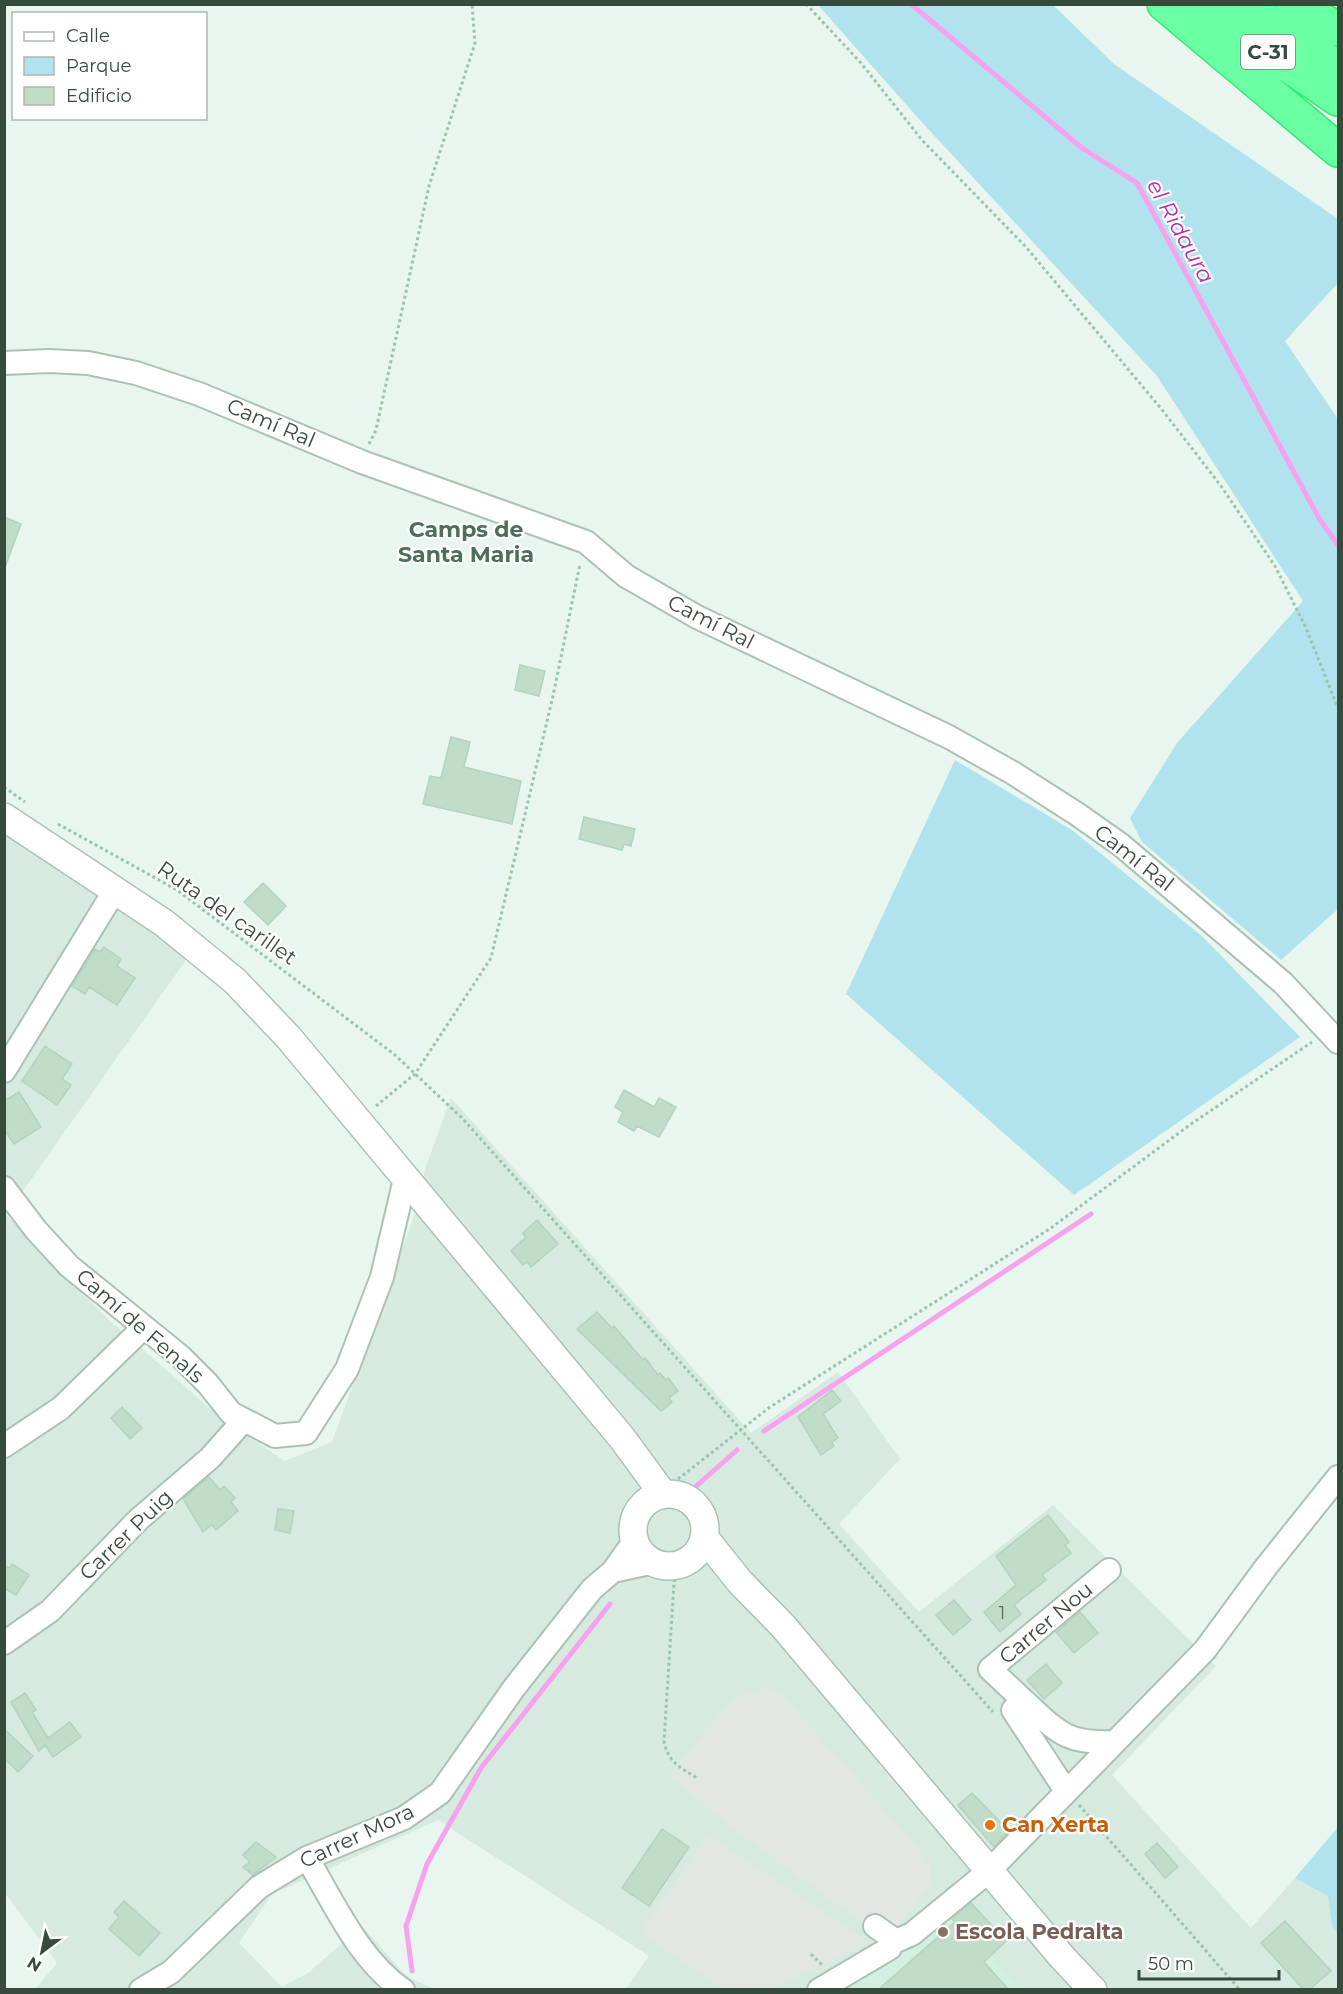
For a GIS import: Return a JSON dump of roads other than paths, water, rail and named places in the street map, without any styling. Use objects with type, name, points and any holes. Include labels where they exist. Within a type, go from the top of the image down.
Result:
[{"type":"highway","points":[[1164,4],[1338,150]]},
{"type":"highway","name":"C-31","points":[[1198,4],[1338,99]]},
{"type":"highway","name":"C-31","points":[[1242,4],[1338,68]]},
{"type":"highway","points":[[1293,4],[1338,29]]},
{"type":"street","name":"Camí Ral","points":[[4,363],[49,361],[88,363],[136,373],[199,394],[362,462],[586,542],[626,576],[697,617],[949,737],[1013,773],[1077,814],[1121,845],[1212,921],[1283,983],[1334,1036]]},
{"type":"street","points":[[4,817],[164,923],[235,981],[289,1038],[622,1438],[659,1499]]},
{"type":"street","points":[[4,1071],[115,890]]},
{"type":"street","name":"Camí de Fenals","points":[[4,1188],[36,1230],[69,1266],[180,1356],[208,1384],[231,1413],[274,1436],[306,1433],[347,1369],[382,1277],[405,1179]]},
{"type":"street","points":[[4,1446],[61,1408],[143,1328]]},
{"type":"street","name":"Carrer Puig","points":[[4,1642],[50,1611],[140,1519],[210,1458],[243,1421]]},
{"type":"street","points":[[875,1926],[896,1941],[912,1934],[989,1871],[1205,1650],[1266,1567],[1338,1477]]},
{"type":"street","points":[[680,1556],[704,1524],[700,1512],[687,1499],[659,1499],[634,1520],[634,1540],[640,1551],[680,1556],[740,1582],[783,1626],[989,1871],[1093,1989]]},
{"type":"street","name":"Carrer Mora","points":[[141,1989],[171,1972],[259,1887],[307,1858],[404,1818],[440,1793],[514,1688],[592,1589],[613,1571],[634,1540]]},
{"type":"street","name":"Carrer Mora","points":[[613,1571],[680,1556]]},
{"type":"street","name":"Carrer Nou","points":[[1023,1700],[990,1669],[1109,1570]]},
{"type":"street","points":[[1066,1791],[1013,1710],[1023,1700],[1058,1732],[1086,1743],[1113,1742]]},
{"type":"street","points":[[307,1858],[372,1962],[390,1981],[403,1989]]},
{"type":"street","points":[[819,1989],[890,1948]]},
{"type":"waterway","name":"el Ridaura","points":[[911,4],[1082,148],[1137,183],[1320,520],[1338,545]]},
{"type":"waterway","points":[[764,1431],[1091,1214]]},
{"type":"waterway","points":[[693,1489],[737,1450]]},
{"type":"waterway","points":[[412,1971],[406,1926],[427,1864],[481,1768],[610,1604]]},
{"type":"place","name":"Can Xerta","points":[[990,1825]]},
{"type":"place","name":"Escola Pedralta","points":[[943,1932]]},
{"type":"district","name":"Camps de Santa Maria","points":[[466,542]]}]
